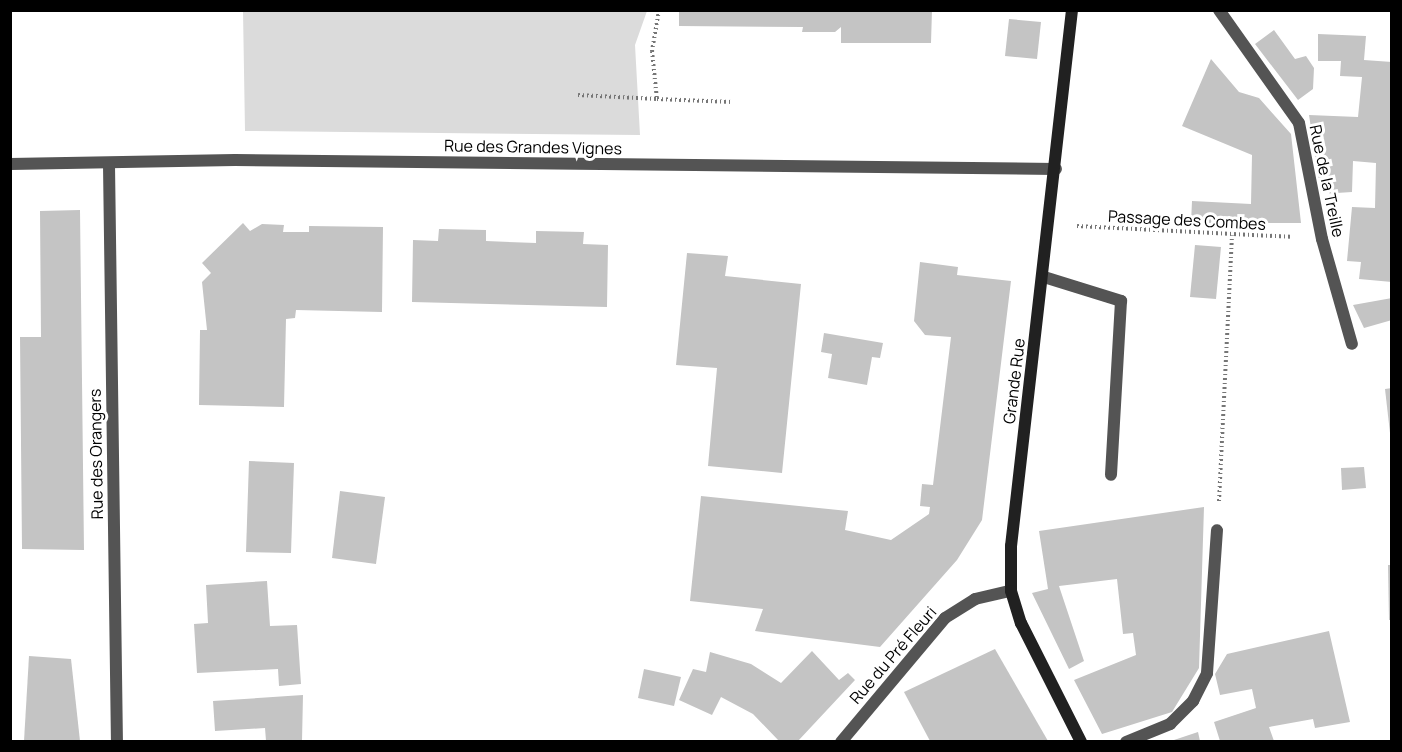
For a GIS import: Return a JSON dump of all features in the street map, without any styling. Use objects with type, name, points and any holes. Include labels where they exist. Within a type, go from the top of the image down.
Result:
[{"type":"street","name":"Grande Rue","points":[[1072,10],[1051,224],[1011,546],[1011,591],[1021,622],[1081,741]]},
{"type":"street","name":"Rue de la Treille","points":[[1219,10],[1299,123],[1322,239],[1352,344]]},
{"type":"street","name":"Rue des Grandes Vignes","points":[[10,164],[109,165],[235,160],[1056,169]]},
{"type":"street","name":"Rue des Orangers","points":[[109,165],[117,741]]},
{"type":"street","points":[[1044,277],[1121,302],[1111,475]]},
{"type":"street","points":[[1126,741],[1170,724],[1193,701],[1207,673],[1218,530]]},
{"type":"street","name":"Rue du Pré Fleuri","points":[[841,741],[945,618],[975,599],[1011,591]]},
{"type":"path","points":[[657,99],[652,51],[659,10]]},
{"type":"path","points":[[578,95],[732,102]]},
{"type":"path","name":"Passage des Combes","points":[[1051,224],[1322,239]]},
{"type":"path","points":[[1218,530],[1232,235]]},
{"type":"shaded area","points":[[243,11],[647,11],[635,45],[640,135],[245,131]]},
{"type":"building","points":[[679,10],[932,10],[931,43],[841,43],[841,27],[835,32],[802,32],[803,27],[679,26]]},
{"type":"building","points":[[1009,19],[1041,22],[1037,59],[1005,56]]},
{"type":"building","points":[[1274,30],[1295,59],[1306,56],[1314,68],[1313,89],[1298,100],[1255,44]]},
{"type":"building","points":[[1318,34],[1366,36],[1364,60],[1392,62],[1392,282],[1359,279],[1361,262],[1347,261],[1352,207],[1375,208],[1376,163],[1353,161],[1352,192],[1321,194],[1309,115],[1358,117],[1362,77],[1340,76],[1341,61],[1318,61]]},
{"type":"building","points":[[1211,59],[1239,92],[1259,98],[1291,134],[1301,223],[1191,223],[1192,201],[1251,204],[1252,155],[1182,126]]},
{"type":"building","points":[[80,210],[84,550],[22,549],[20,337],[41,337],[40,211]]},
{"type":"building","points":[[243,223],[250,231],[262,224],[284,225],[283,232],[309,232],[309,226],[383,227],[382,312],[296,310],[295,318],[286,319],[284,407],[199,405],[200,330],[207,330],[202,282],[211,273],[202,263]]},
{"type":"building","points":[[439,229],[486,230],[486,241],[536,243],[536,231],[584,232],[583,244],[608,245],[607,307],[412,302],[413,240],[438,241]]},
{"type":"building","points":[[1195,245],[1221,247],[1216,299],[1190,297]]},
{"type":"building","points":[[687,253],[728,256],[725,276],[801,284],[782,473],[708,466],[717,368],[676,365]]},
{"type":"building","points":[[920,262],[958,267],[957,275],[1011,281],[982,520],[957,560],[880,647],[755,631],[763,609],[690,601],[701,496],[848,511],[845,530],[891,540],[929,514],[930,507],[920,506],[922,484],[933,485],[951,337],[925,335],[914,321]]},
{"type":"building","points":[[1392,298],[1392,320],[1364,328],[1353,305]]},
{"type":"building","points":[[824,333],[883,343],[880,358],[872,357],[867,385],[828,378],[832,354],[821,352]]},
{"type":"building","points":[[1392,388],[1392,433],[1390,433],[1385,389]]},
{"type":"building","points":[[249,461],[294,463],[291,553],[246,552]]},
{"type":"building","points":[[1364,467],[1366,488],[1342,490],[1341,468]]},
{"type":"building","points":[[340,491],[385,497],[376,564],[332,558]]},
{"type":"building","points":[[1204,507],[1199,668],[1172,712],[1102,734],[1074,680],[1136,655],[1133,633],[1123,634],[1117,579],[1059,586],[1084,661],[1069,669],[1032,593],[1048,589],[1039,531]]},
{"type":"building","points":[[1388,565],[1392,565],[1392,620],[1389,620]]},
{"type":"building","points":[[267,581],[270,626],[297,625],[301,684],[279,686],[278,669],[197,673],[194,624],[208,623],[206,585]]},
{"type":"building","points":[[1329,631],[1350,722],[1315,728],[1313,719],[1269,727],[1274,741],[1220,741],[1214,722],[1256,708],[1252,689],[1220,695],[1215,674],[1227,654]]},
{"type":"building","points":[[995,649],[1048,741],[930,741],[904,692]]},
{"type":"building","points":[[812,651],[839,680],[848,673],[855,680],[798,741],[779,741],[753,714],[721,697],[712,715],[679,700],[693,669],[706,672],[710,652],[751,664],[781,683]]},
{"type":"building","points":[[29,656],[71,659],[80,741],[24,741]]},
{"type":"building","points":[[644,669],[681,677],[674,706],[638,698]]},
{"type":"building","points":[[303,695],[302,741],[266,741],[265,728],[215,731],[213,701]]},
{"type":"building","points":[[1198,732],[1200,741],[1171,741]]}]
